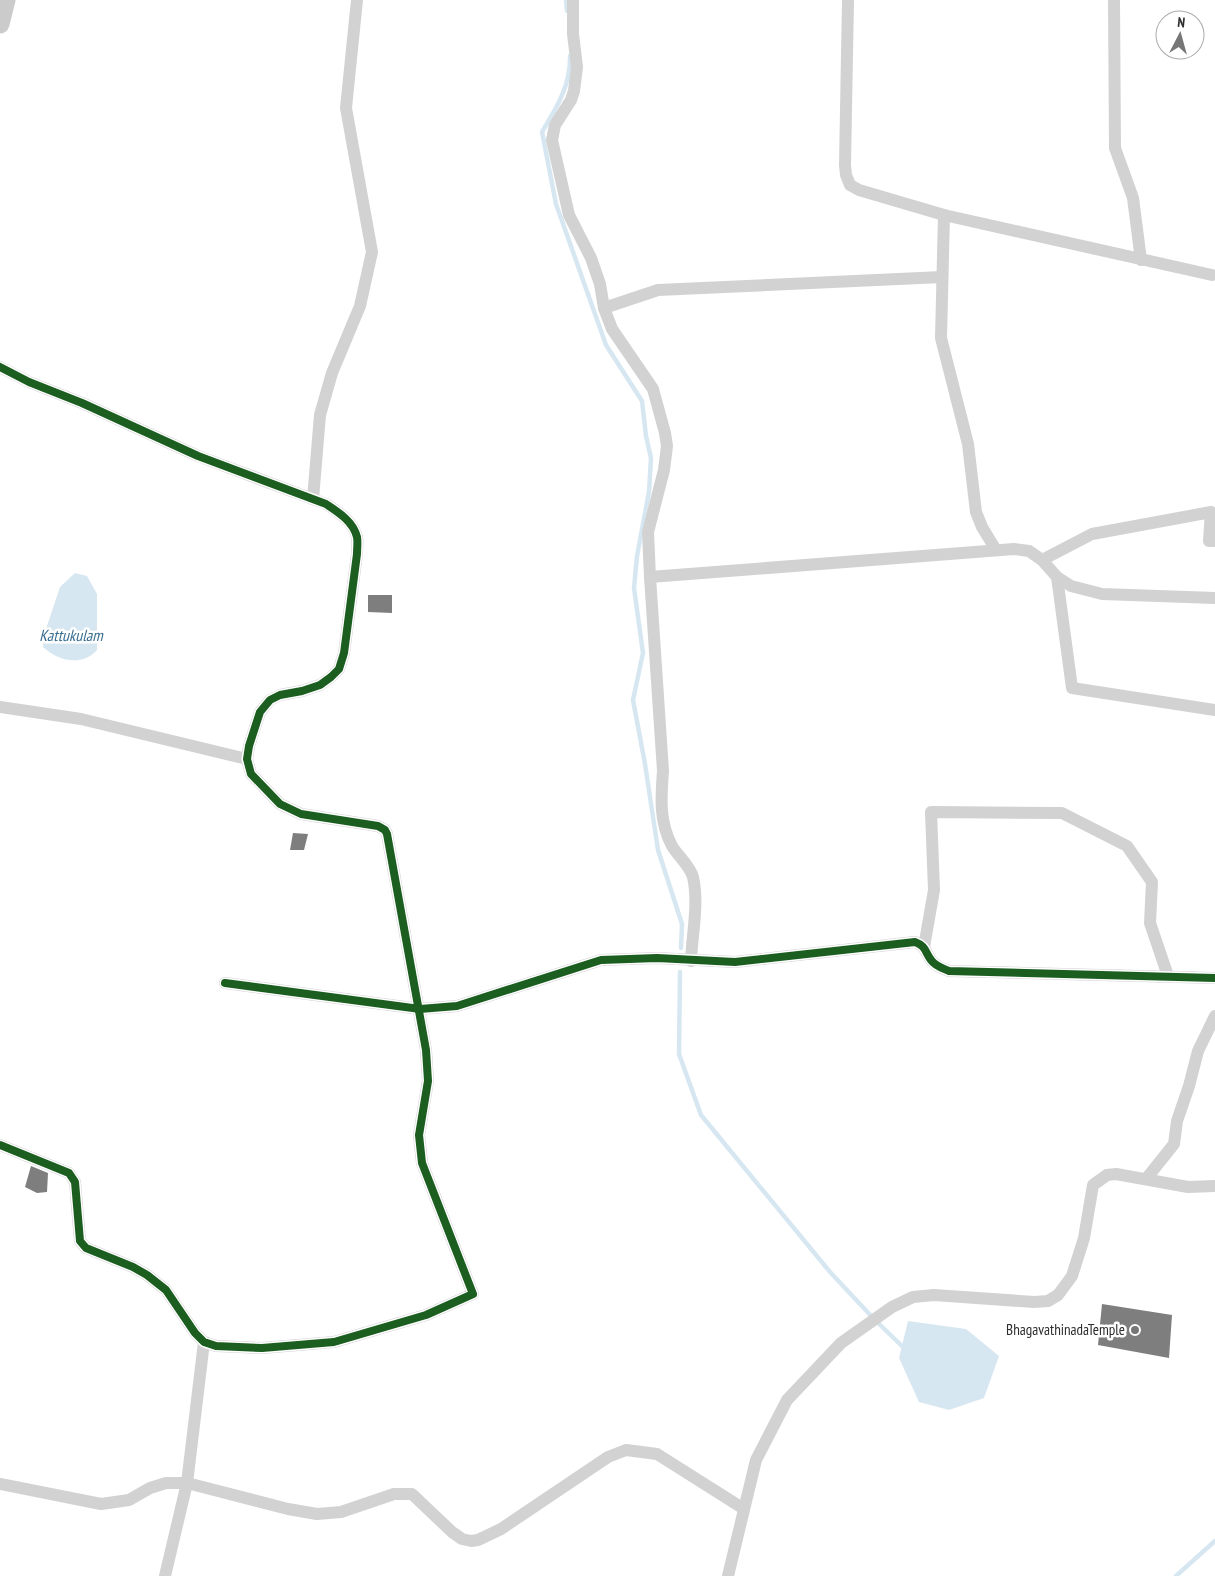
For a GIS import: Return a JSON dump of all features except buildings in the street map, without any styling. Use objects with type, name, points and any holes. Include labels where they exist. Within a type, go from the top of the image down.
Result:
[{"type":"main road","points":[[0,24],[6,0]]},
{"type":"street","points":[[313,499],[320,415],[332,373],[360,306],[372,252],[346,108],[356,0]]},
{"type":"street","points":[[573,0],[577,67],[574,92],[555,125],[552,140],[569,215],[591,258],[600,284],[604,308],[612,329],[653,389],[665,432],[664,470],[648,532],[650,577],[663,771],[661,798],[664,827],[672,846],[693,875],[695,894],[691,961]]},
{"type":"street","points":[[848,0],[845,165],[850,185],[859,190],[944,215],[1212,275]]},
{"type":"street","points":[[1114,0],[1115,148],[1133,198],[1141,260]]},
{"type":"street","points":[[944,215],[941,338],[968,444],[976,512],[982,527],[996,550]]},
{"type":"street","points":[[604,308],[658,290],[942,277]]},
{"type":"street","points":[[0,367],[28,382],[82,403],[198,456],[326,504],[343,516],[351,525],[357,537],[356,554],[344,653],[339,669],[320,684],[302,691],[280,695],[270,700],[260,712],[249,746],[247,759],[251,774],[280,804],[290,810],[301,814],[378,826],[385,830],[420,1009],[426,1050],[428,1080],[419,1135],[422,1163],[473,1294],[426,1314],[334,1342],[262,1348],[216,1346],[204,1342],[195,1333],[166,1290],[147,1275],[133,1267],[86,1248],[80,1241],[75,1182],[69,1173],[62,1168],[0,1145]]},
{"type":"street","points":[[1042,560],[1092,534],[1211,512],[1210,541],[1215,541]]},
{"type":"street","points":[[650,577],[1014,549],[1029,551],[1071,586],[1102,594],[1215,598]]},
{"type":"street","points":[[1057,576],[1072,688],[1215,710]]},
{"type":"street","points":[[0,707],[81,719],[247,759]]},
{"type":"street","points":[[924,947],[934,890],[931,812],[1062,812],[1127,846],[1152,882],[1150,923],[1168,976]]},
{"type":"street","points":[[225,983],[420,1009],[457,1006],[601,960],[657,958],[735,962],[915,942],[924,947],[936,965],[949,971],[1215,978]]},
{"type":"street","points":[[1149,1175],[1174,1144],[1177,1122],[1198,1051],[1215,1016]]},
{"type":"street","points":[[728,1576],[756,1460],[787,1400],[841,1343],[892,1307],[913,1297],[934,1295],[1034,1302],[1048,1301],[1058,1295],[1072,1276],[1084,1238],[1093,1185],[1107,1175],[1149,1175],[1188,1187],[1215,1186]]},
{"type":"street","points":[[165,1576],[187,1483],[204,1342]]},
{"type":"street","points":[[0,1484],[101,1504],[128,1500],[150,1488],[166,1483],[187,1483],[288,1510],[317,1514],[341,1512],[394,1494],[412,1494],[452,1532],[462,1539],[471,1541],[478,1540],[501,1529],[608,1457],[626,1450],[657,1454],[744,1509]]},
{"type":"water","name":"Kattukulam","points":[[75,573],[87,576],[97,594],[97,650],[84,659],[70,660],[56,656],[43,647],[44,635],[60,587]]},
{"type":"water","points":[[908,1321],[966,1329],[999,1356],[984,1398],[949,1410],[919,1402],[899,1358]]},
{"type":"waterway","points":[[566,0],[567,11]]},
{"type":"waterway","points":[[570,56],[570,67],[562,96],[542,132],[556,204],[606,345],[642,401],[646,436],[651,458],[649,492],[637,556],[634,588],[643,653],[633,700],[658,850],[682,924],[681,948]]},
{"type":"waterway","points":[[680,972],[679,1054],[701,1115],[830,1272],[906,1350]]},
{"type":"waterway","points":[[1176,1576],[1215,1541]]},
{"type":"cycle path","points":[[0,367],[29,382],[82,403],[198,456],[326,504],[344,518],[355,531],[357,554],[344,653],[339,669],[320,685],[280,695],[270,700],[260,712],[249,746],[247,759],[251,774],[280,804],[301,814],[378,826],[385,830],[387,834],[426,1050],[428,1081],[419,1135],[422,1163],[473,1294],[426,1315],[334,1342],[262,1348],[216,1346],[204,1342],[195,1333],[166,1290],[147,1275],[133,1267],[86,1248],[80,1241],[75,1182],[69,1173],[0,1145]]},
{"type":"cycle path","points":[[225,983],[420,1009],[457,1006],[601,960],[657,958],[735,962],[915,942],[923,947],[935,964],[949,971],[1215,978]]},
{"type":"place","name":"BhagavathinadaTemple","points":[[1135,1330]]}]
